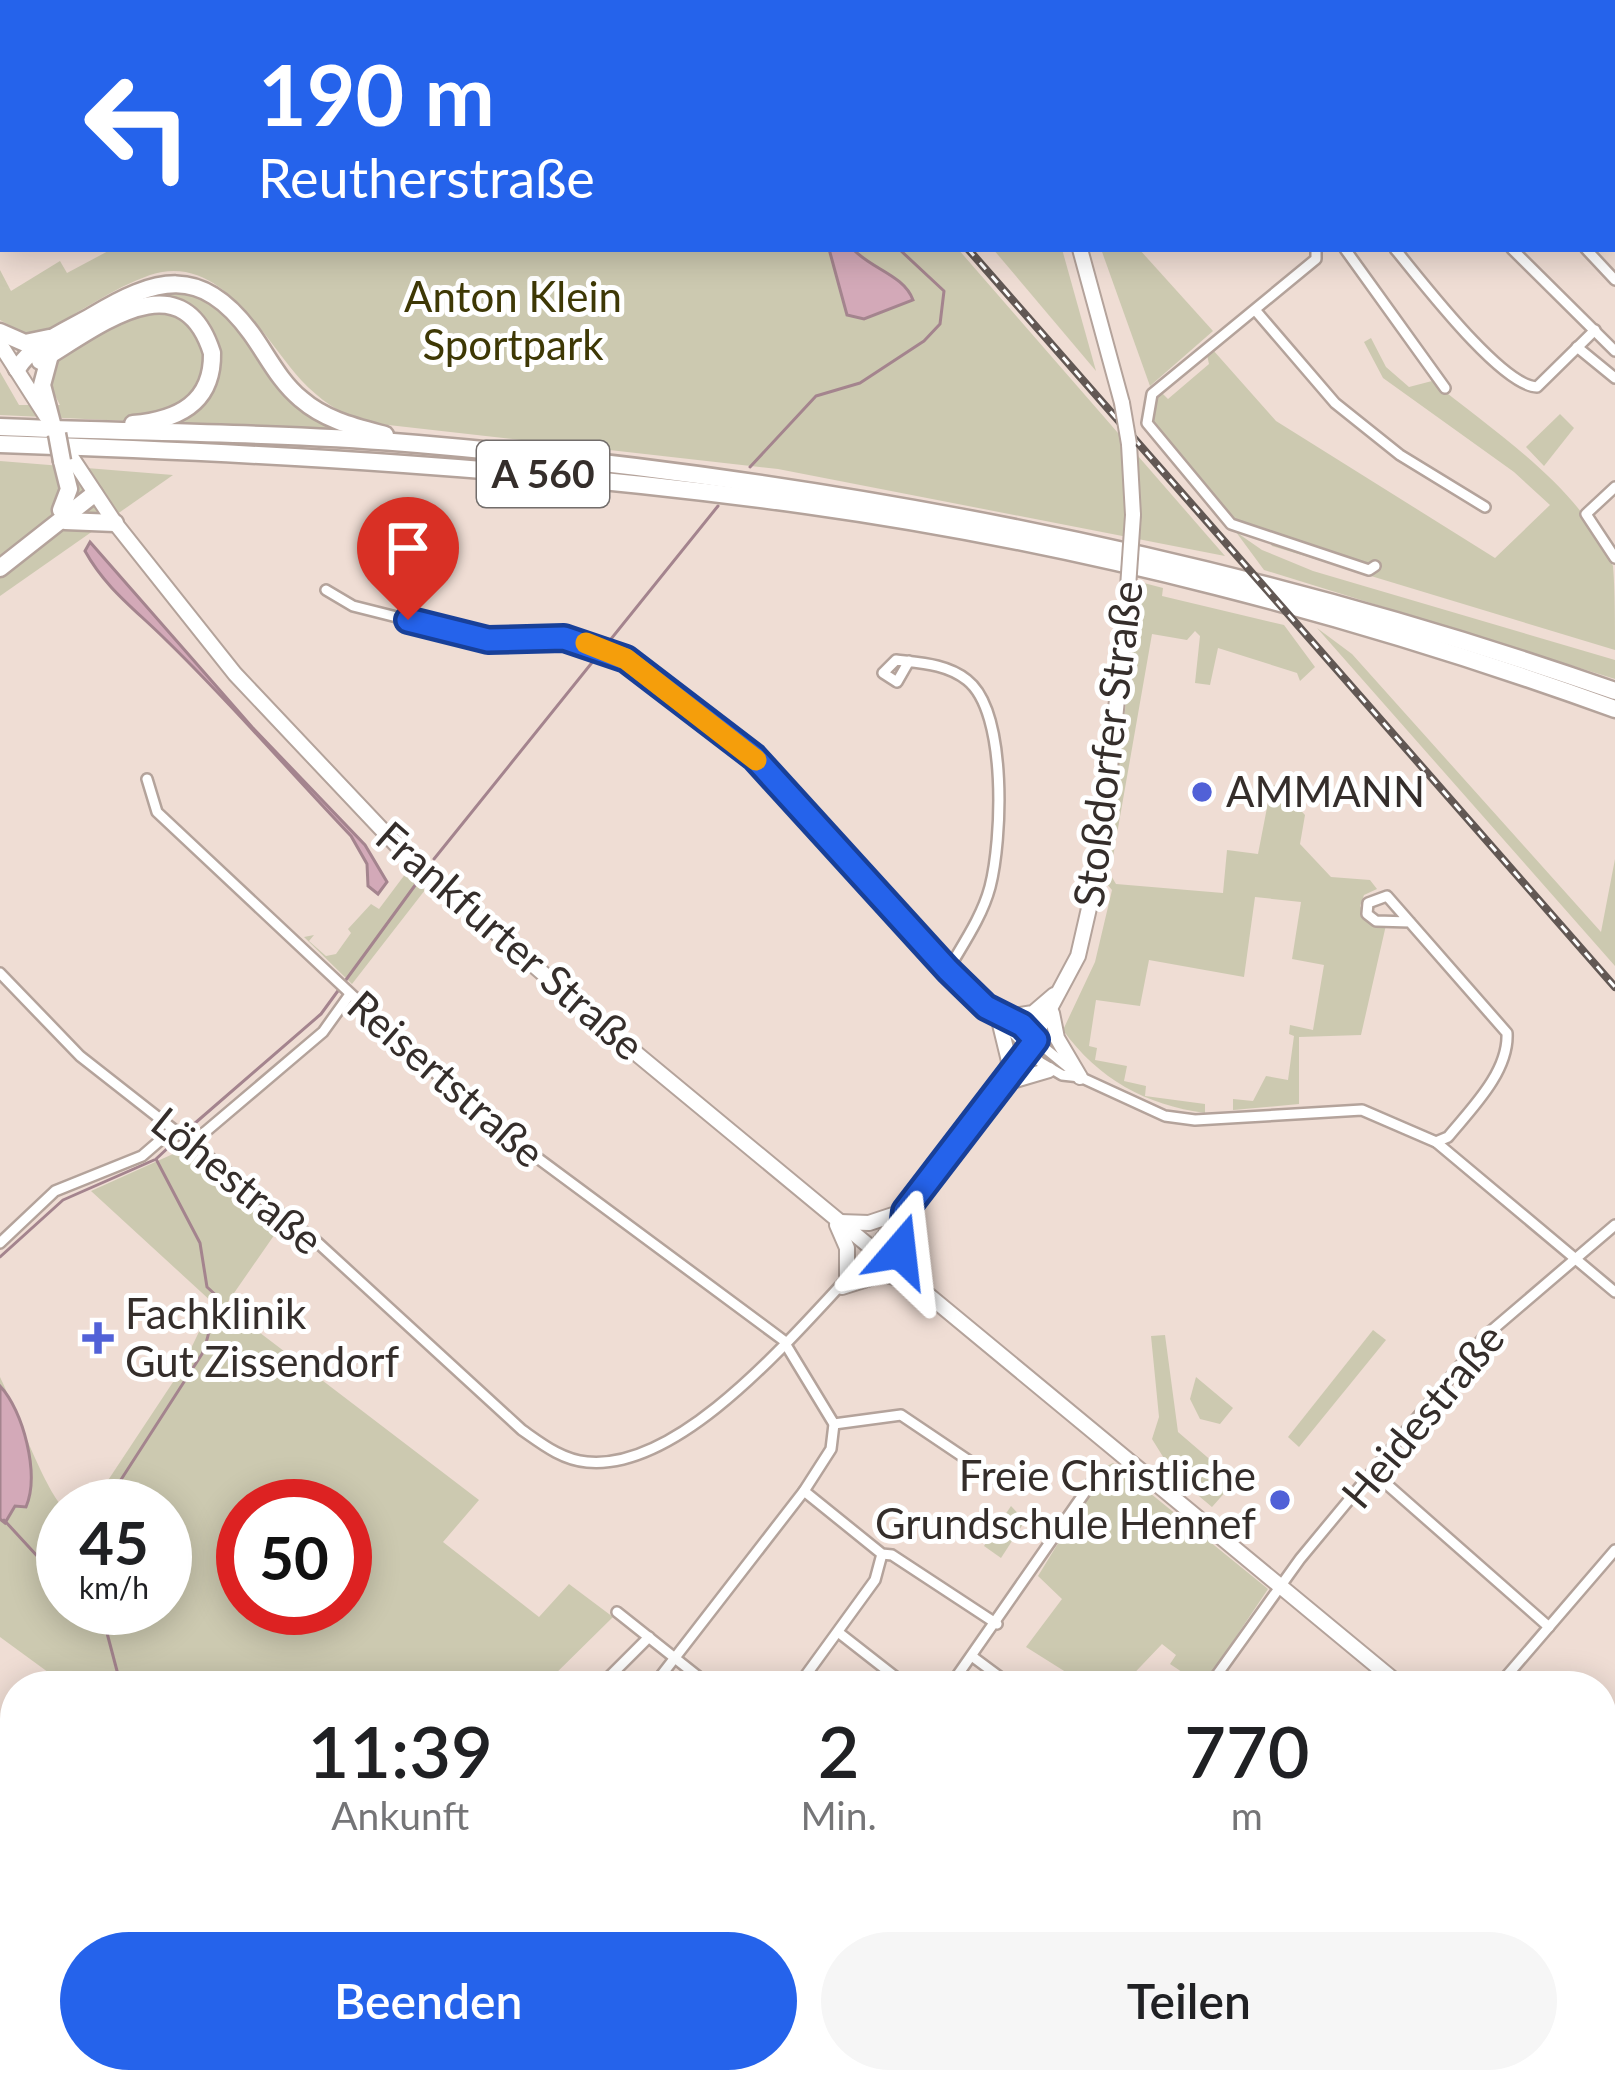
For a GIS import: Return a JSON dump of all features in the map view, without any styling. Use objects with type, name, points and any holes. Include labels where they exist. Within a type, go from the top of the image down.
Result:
[{"type":"highway","points":[[17,369],[62,334],[132,291],[166,282],[187,284],[214,296],[236,315],[302,400],[345,424],[415,443]]},
{"type":"highway","points":[[17,369],[140,305],[181,310],[207,338],[210,381],[189,409],[143,423],[59,435]]},
{"type":"highway","points":[[0,332],[32,343],[62,334]]},
{"type":"highway","points":[[50,355],[42,385],[59,435],[69,489],[63,516]]},
{"type":"highway","name":"A 560","points":[[0,427],[414,462],[810,505],[1020,544],[1220,590],[1453,655],[1615,709]]},
{"type":"highway","name":"A 560","points":[[0,447],[59,435],[415,443],[816,489],[1010,524],[1222,571],[1615,691]]},
{"type":"highway","points":[[0,568],[94,494]]},
{"type":"highway","points":[[0,554],[63,516],[115,523]]},
{"type":"main road","name":"Stoßdorfer Straße","points":[[874,1250],[1032,1046],[1069,978],[1099,872],[1133,515],[1122,403],[1081,252]]},
{"type":"main road","name":"Frankfurter Straße","points":[[0,344],[115,523],[235,674],[405,854],[835,1219],[1282,1587]]},
{"type":"main road","points":[[1049,1070],[1005,1083],[1009,1061],[1003,1020],[1044,1006],[1069,978]]},
{"type":"main road","points":[[1052,1012],[1057,1037],[1080,1077]]},
{"type":"main road","points":[[905,1211],[900,1251],[917,1286],[883,1274],[844,1284],[847,1248],[835,1219],[869,1223],[905,1211]]},
{"type":"main road","points":[[1282,1587],[1383,1671]]},
{"type":"street","points":[[1316,252],[1316,260],[1152,394],[1150,431],[1231,524],[1369,570],[1375,566]]},
{"type":"street","points":[[1347,252],[1445,388]]},
{"type":"street","points":[[1398,252],[1500,366],[1527,386],[1537,387],[1595,331]]},
{"type":"street","points":[[1514,252],[1615,350]]},
{"type":"street","points":[[1589,252],[1615,280]]},
{"type":"street","points":[[1256,311],[1335,403],[1400,455],[1485,507]]},
{"type":"street","points":[[1577,347],[1615,378]]},
{"type":"street","points":[[1615,487],[1586,514],[1615,558]]},
{"type":"street","points":[[326,590],[353,606],[488,640],[564,638],[615,654],[754,757],[948,970],[1032,1046],[1080,1077],[1165,1116],[1196,1120],[1363,1111],[1436,1142],[1615,1292]]},
{"type":"street","points":[[909,662],[943,667],[967,680],[988,713],[992,736],[1000,807],[990,887],[948,970]]},
{"type":"street","name":"Reisertstraße","points":[[147,779],[157,812],[481,1116],[635,1236],[784,1340]]},
{"type":"street","points":[[1410,922],[1376,921],[1367,914],[1367,903],[1387,896],[1410,922],[1507,1033],[1504,1060],[1496,1073],[1448,1137],[1436,1142]]},
{"type":"street","name":"Löhestraße","points":[[0,973],[61,1039],[317,1242],[522,1430],[556,1453],[585,1462],[648,1453],[677,1438],[776,1354],[784,1340],[874,1250]]},
{"type":"street","points":[[191,1144],[323,1032],[343,991]]},
{"type":"street","points":[[1032,1046],[1049,1070],[1080,1077]]},
{"type":"street","points":[[0,1243],[55,1191],[142,1156],[172,1130]]},
{"type":"street","name":"Heidestraße","points":[[1220,1671],[1484,1337],[1615,1225]]},
{"type":"street","points":[[664,1671],[831,1449],[834,1424],[784,1340]]},
{"type":"street","points":[[834,1424],[901,1414],[997,1480]]},
{"type":"street","points":[[962,1671],[1099,1472]]},
{"type":"street","points":[[1374,1472],[1549,1627]]},
{"type":"street","points":[[804,1490],[882,1554],[892,1555],[997,1624]]},
{"type":"street","points":[[1511,1671],[1615,1550]]},
{"type":"street","points":[[809,1671],[875,1580],[882,1554]]},
{"type":"street","points":[[617,1612],[692,1671]]},
{"type":"street","points":[[838,1632],[888,1671]]},
{"type":"street","points":[[615,1671],[649,1636]]},
{"type":"street","points":[[973,1658],[991,1671]]},
{"type":"green space","name":"Anton Klein Sportpark","points":[[106,252],[961,252],[1225,556],[778,469],[362,422],[308,387],[256,323],[219,287],[175,271],[136,280],[43,332],[23,333],[0,320],[0,270],[11,291],[60,261],[67,273]]},
{"type":"green space","points":[[996,252],[1063,252],[1096,371]]},
{"type":"green space","points":[[1102,252],[1142,252],[1213,331],[1150,386]]},
{"type":"green space","points":[[149,291],[206,301],[224,313],[293,405],[343,431],[0,415],[0,372],[19,405],[60,405],[47,380],[59,357]]},
{"type":"green space","points":[[1371,338],[1386,367],[1409,387],[1432,381],[1534,463],[1580,511],[1613,566],[1615,650],[1272,546],[1267,538],[1373,574],[1379,571],[1236,523],[1152,425],[1154,398],[1161,392],[1168,399],[1209,364],[1207,355],[1213,350],[1276,421],[1495,558],[1550,505],[1514,472],[1383,378],[1364,342]]},
{"type":"green space","points":[[1560,414],[1574,428],[1544,466],[1526,447]]},
{"type":"green space","points":[[0,461],[173,475],[0,596]]},
{"type":"green space","points":[[1236,532],[1262,550],[1313,571],[1615,660],[1615,679],[1264,570]]},
{"type":"green space","points":[[1140,582],[1163,588],[1162,596],[1284,625],[1315,667],[1300,681],[1297,673],[1218,648],[1210,685],[1195,683],[1200,636],[1195,631],[1187,640],[1152,634],[1110,874],[1116,884],[1223,893],[1227,850],[1258,854],[1271,787],[1276,784],[1305,815],[1300,844],[1331,877],[1370,880],[1377,889],[1364,895],[1360,906],[1370,923],[1386,925],[1361,1035],[1299,1037],[1299,1104],[1233,1110],[1233,1099],[1253,1101],[1266,1076],[1288,1080],[1294,1036],[1289,1034],[1290,1025],[1313,1030],[1324,965],[1292,959],[1301,902],[1255,897],[1244,977],[1149,960],[1140,1006],[1096,1000],[1089,1046],[1097,1048],[1095,1060],[1127,1066],[1124,1081],[1146,1086],[1145,1096],[1205,1104],[1205,1113],[1163,1104],[1143,1096],[1125,1087],[1092,1063],[1063,1030],[1095,962],[1112,890],[1105,882]]},
{"type":"green space","points":[[1317,628],[1352,654],[1601,932],[1615,859],[1615,966]]},
{"type":"green space","points":[[406,873],[425,890],[352,984],[304,937],[314,935],[309,941],[326,956],[336,954],[351,933],[348,929],[371,904],[379,909]]},
{"type":"green space","points":[[184,1149],[284,1221],[225,1306],[479,1500],[443,1542],[539,1617],[569,1584],[613,1617],[558,1671],[46,1671],[0,1637],[0,1377],[46,1479],[36,1479],[36,1635],[192,1635],[192,1479],[109,1479],[179,1373],[213,1303],[91,1191]]},
{"type":"green space","points":[[1373,1330],[1386,1340],[1299,1447],[1288,1437]]},
{"type":"green space","points":[[1165,1335],[1178,1432],[1235,1481],[1212,1507],[1175,1476],[1152,1439],[1159,1417],[1151,1336]]},
{"type":"green space","points":[[1196,1377],[1233,1408],[1220,1424],[1200,1419],[1190,1399]]},
{"type":"green space","points":[[1113,1463],[1268,1589],[1213,1671],[1180,1671],[1170,1664],[1176,1655],[1162,1644],[1136,1671],[1064,1671],[1026,1647],[1062,1599],[1038,1576],[1105,1467]]},
{"type":"green space","points":[[1011,1506],[1025,1521],[1001,1558],[984,1546]]},
{"type":"shaded area","points":[[830,252],[857,252],[895,278],[913,300],[864,319],[847,315]]},
{"type":"shaded area","points":[[90,542],[252,727],[365,845],[387,882],[378,894],[368,886],[367,864],[351,836],[112,588],[85,551]]},
{"type":"shaded area","points":[[0,1386],[22,1426],[31,1478],[26,1507],[15,1506],[5,1523],[0,1519]]},
{"type":"waterway","points":[[750,467],[816,396],[860,383],[924,341],[940,324],[944,291],[902,252]]},
{"type":"waterway","points":[[434,859],[718,506]]},
{"type":"waterway","points":[[194,1124],[321,1014],[416,884]]},
{"type":"waterway","points":[[121,1479],[202,1354],[220,1299],[207,1287],[200,1243],[156,1159],[170,1146]]},
{"type":"waterway","points":[[0,1257],[63,1200],[154,1160]]},
{"type":"waterway","points":[[4,1520],[36,1555]]},
{"type":"waterway","points":[[108,1635],[117,1671]]},
{"type":"railway","points":[[971,252],[1615,987]]},
{"type":"slow traffic","points":[[586,643],[626,659],[756,760]]},
{"type":"place","name":"AMMANN","points":[[1202,792]]},
{"type":"place","name":"Fachklinik Gut Zissendorf","points":[[98,1338]]},
{"type":"place","name":"Freie Christliche Grundschule Hennef","points":[[1280,1500]]},
{"type":"route","points":[[408,620],[488,640],[564,638],[598,645],[626,659],[754,757],[948,970],[986,1007],[1022,1025],[1036,1040],[905,1211],[899,1229],[900,1251]]}]
